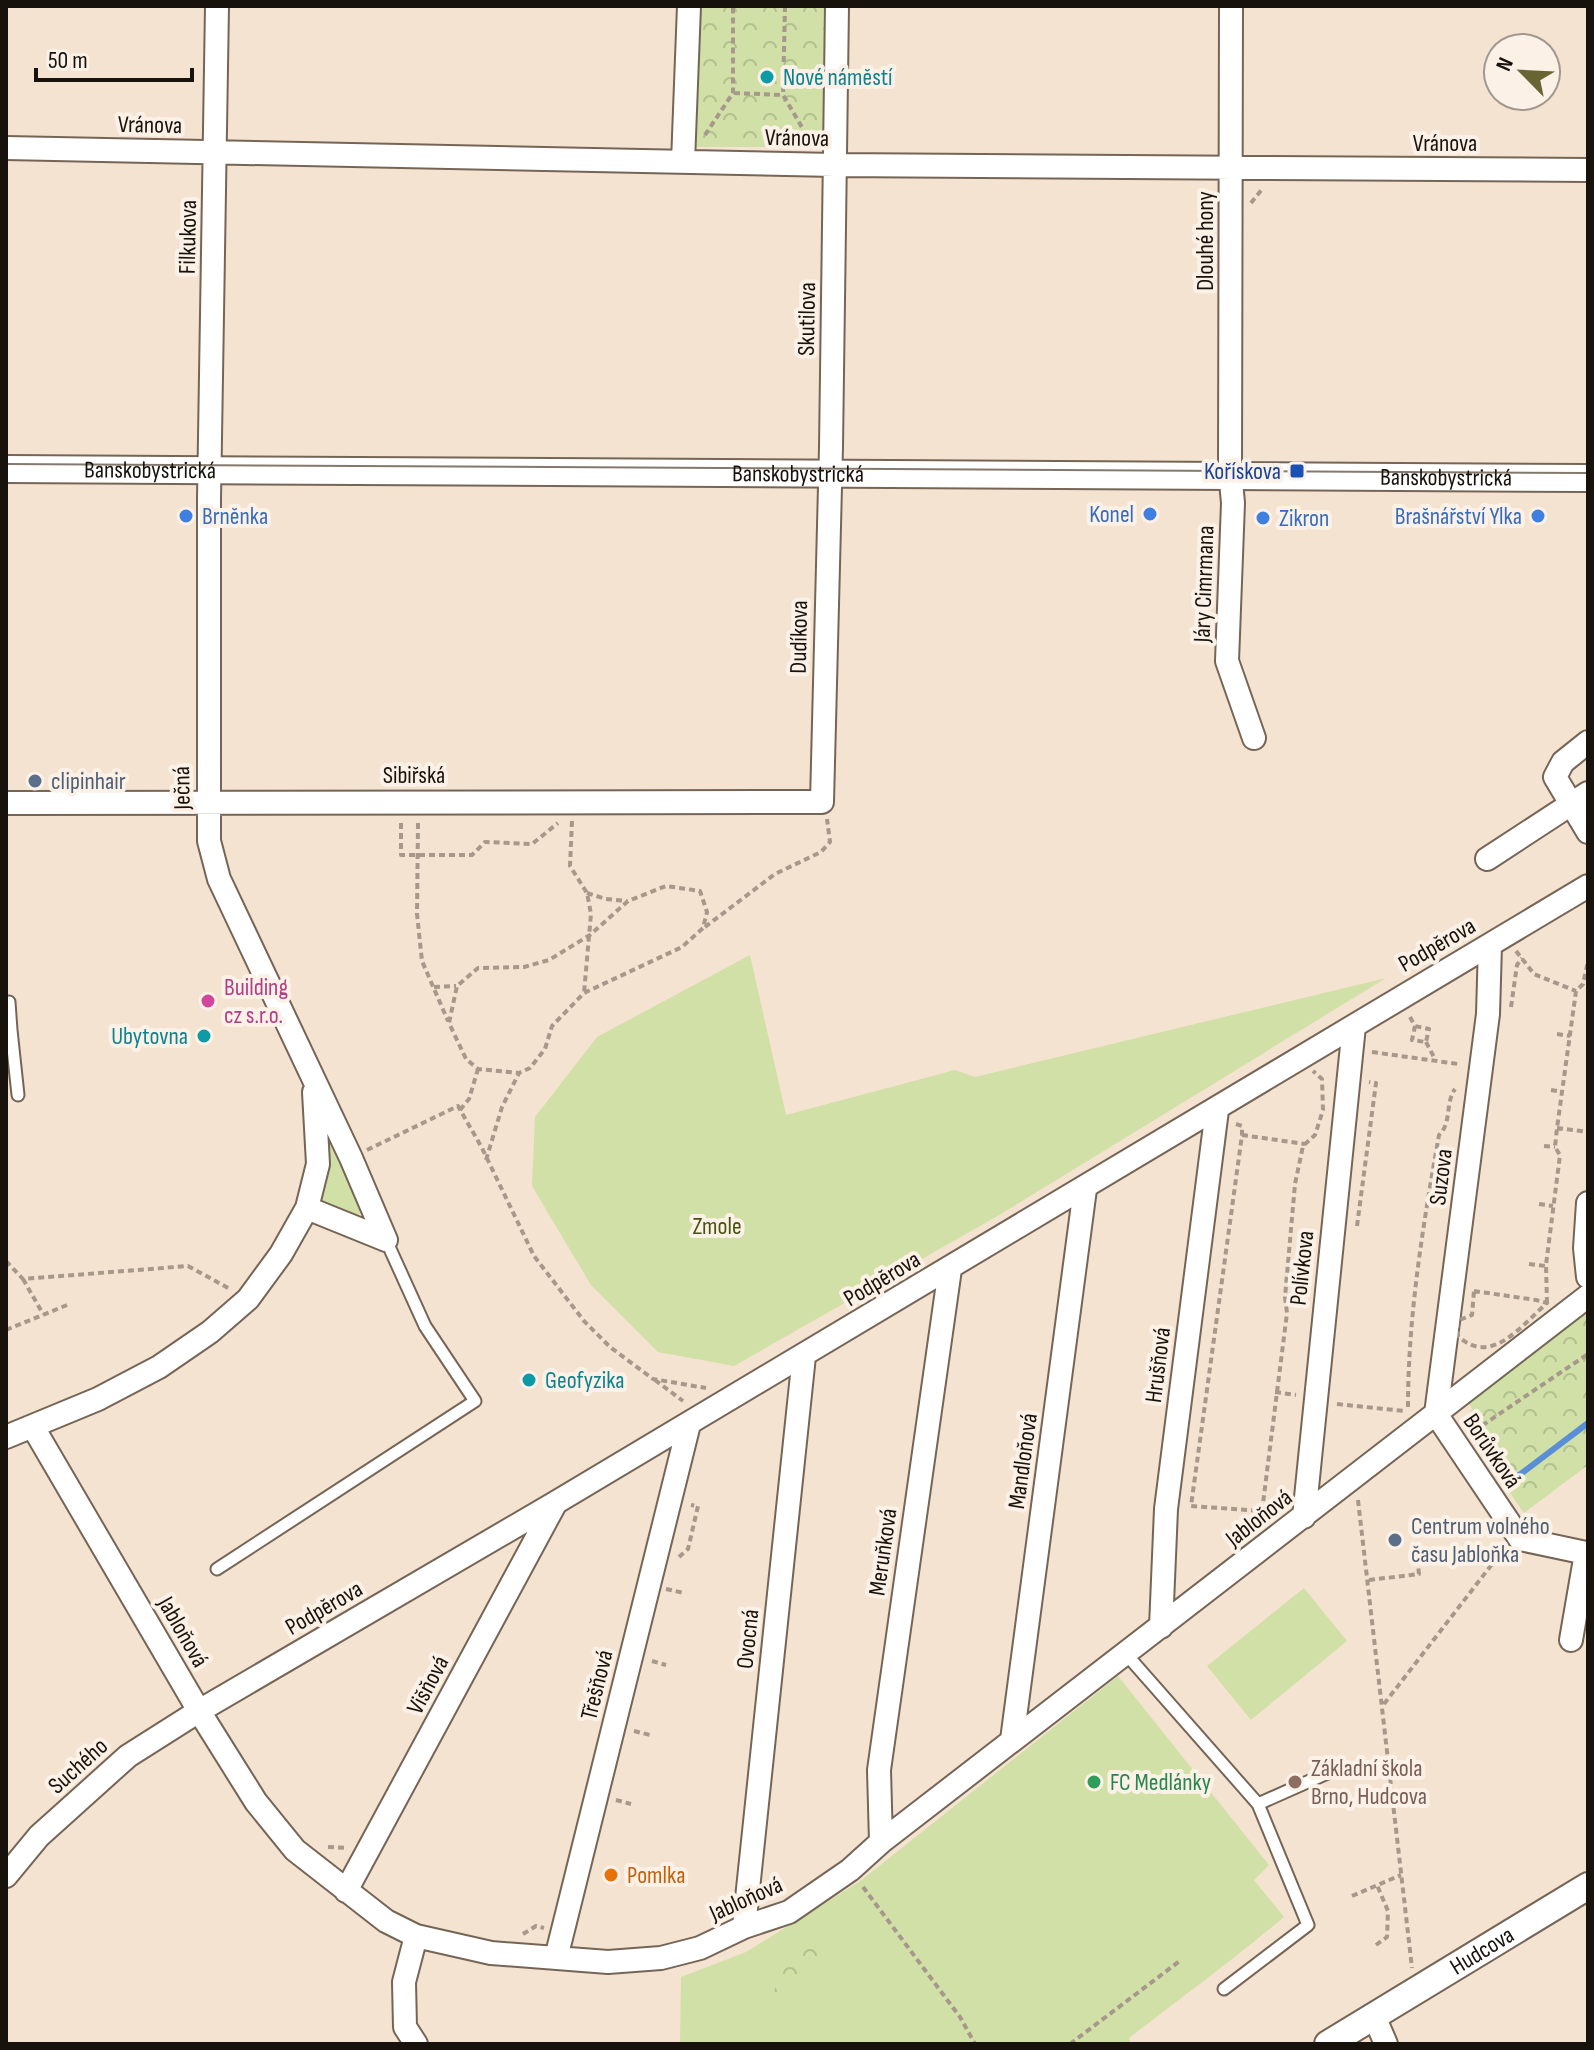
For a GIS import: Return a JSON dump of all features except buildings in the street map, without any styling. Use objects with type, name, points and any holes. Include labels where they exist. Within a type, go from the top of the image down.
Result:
[{"type":"street","name":"Filkukova","points":[[209,470],[217,6]]},
{"type":"street","points":[[683,162],[689,6]]},
{"type":"street","points":[[835,165],[837,6]]},
{"type":"street","name":"Dlouhé hony","points":[[1230,476],[1231,6]]},
{"type":"street","name":"Vránova","points":[[6,148],[835,165],[1588,170]]},
{"type":"street","name":"Skutilova","points":[[829,473],[835,165]]},
{"type":"street","name":"Banskobystrická","points":[[6,469],[1588,478]]},
{"type":"street","name":"Ječná","points":[[209,470],[209,841],[219,879],[351,1158],[386,1240]]},
{"type":"street","name":"Dudíkova","points":[[822,802],[829,473]]},
{"type":"street","name":"Járy Cimrmana","points":[[1230,476],[1233,503],[1227,661],[1254,738]]},
{"type":"street","points":[[1588,742],[1563,762],[1555,777],[1579,798],[1588,832]]},
{"type":"street","points":[[1487,859],[1579,798]]},
{"type":"street","name":"Sibiřská","points":[[6,803],[207,801],[409,807],[572,807],[822,802]]},
{"type":"street","name":"Podpěrova","points":[[199,1711],[555,1503],[690,1415],[804,1356],[1085,1189],[1362,1033],[1497,941],[1588,886]]},
{"type":"street","name":"Suzova","points":[[1436,1414],[1497,941]]},
{"type":"street","name":"Polívkova","points":[[1296,1523],[1362,1033]]},
{"type":"street","name":"Ječná","points":[[6,1437],[98,1399],[159,1367],[210,1332],[239,1289],[281,1254],[307,1208],[318,1164],[314,1083]]},
{"type":"street","name":"Hrušňová","points":[[1161,1627],[1166,1509],[1226,1112]]},
{"type":"street","name":"Mandloňová","points":[[1012,1740],[1085,1189]]},
{"type":"street","points":[[1588,1203],[1585,1248],[1588,1277]]},
{"type":"street","points":[[307,1208],[386,1240]]},
{"type":"street","name":"Meruňková","points":[[881,1842],[879,1770],[950,1269]]},
{"type":"street","name":"Jabloňová","points":[[33,1427],[199,1711],[256,1802],[295,1850],[386,1921],[416,1936],[491,1953],[608,1962],[661,1958],[700,1948],[744,1927],[789,1912],[850,1870],[881,1842],[1012,1740],[1588,1296]]},
{"type":"street","name":"Ovocná","points":[[744,1927],[804,1356]]},
{"type":"street","name":"Borůvková","points":[[1436,1414],[1520,1539],[1587,1554]]},
{"type":"street","name":"Třešňová","points":[[556,1958],[690,1415]]},
{"type":"street","name":"Višňová","points":[[346,1891],[555,1503]]},
{"type":"street","points":[[1571,1640],[1587,1554]]},
{"type":"street","name":"Suchého","points":[[6,1876],[39,1836],[128,1756],[199,1711]]},
{"type":"street","name":"Hudcova","points":[[1328,2044],[1588,1886]]},
{"type":"street","points":[[416,1936],[404,1982],[405,2027],[416,2044]]},
{"type":"street","points":[[1374,2016],[1386,2044]]},
{"type":"lane","points":[[9,1002],[8,1030],[18,1095]]},
{"type":"lane","points":[[217,1569],[475,1401],[425,1326],[386,1240]]},
{"type":"lane","points":[[1126,1654],[1258,1804],[1308,1925],[1224,1989]]},
{"type":"lane","points":[[1258,1804],[1341,1767]]},
{"type":"path","points":[[701,141],[733,93],[733,6]]},
{"type":"path","points":[[785,6],[783,95],[815,152]]},
{"type":"path","points":[[733,93],[783,95]]},
{"type":"path","points":[[1250,204],[1267,183]]},
{"type":"path","points":[[409,807],[418,855],[417,914],[422,961],[466,1059],[478,1069],[519,1073],[530,1068],[545,1049],[552,1026],[584,993],[682,947],[775,874],[821,852],[830,842],[822,802]]},
{"type":"path","points":[[409,807],[401,855],[472,855],[485,842],[532,844],[572,807]]},
{"type":"path","points":[[572,807],[570,866],[587,893],[591,914],[584,993]]},
{"type":"path","points":[[449,1023],[457,986],[478,968],[524,967],[549,960],[590,935],[628,901],[666,886],[700,891],[707,912],[703,928]]},
{"type":"path","points":[[587,893],[628,901]]},
{"type":"path","points":[[1497,941],[1522,958],[1534,974],[1576,991]]},
{"type":"path","points":[[1512,1000],[1517,965],[1522,958]]},
{"type":"path","points":[[1547,1303],[1546,1266],[1560,1155],[1555,1147],[1557,1128],[1576,991],[1583,984],[1588,961]]},
{"type":"path","points":[[434,987],[457,986]]},
{"type":"path","points":[[1426,1042],[1412,1040],[1415,1026],[1429,1029],[1426,1042],[1436,1061]]},
{"type":"path","points":[[1362,1033],[1370,1051],[1458,1064]]},
{"type":"path","points":[[1557,1034],[1570,1036]]},
{"type":"path","points":[[1262,1511],[1287,1313],[1285,1297],[1295,1184],[1305,1144],[1315,1135],[1323,1110],[1322,1079],[1308,1067]]},
{"type":"path","points":[[460,1110],[469,1099],[478,1069]]},
{"type":"path","points":[[486,1160],[502,1107],[519,1073]]},
{"type":"path","points":[[1357,1231],[1376,1083],[1365,1081]]},
{"type":"path","points":[[1335,1403],[1408,1412],[1417,1275],[1439,1135],[1445,1129],[1451,1093],[1455,1089]]},
{"type":"path","points":[[1551,1090],[1562,1092]]},
{"type":"path","points":[[351,1158],[458,1106],[534,1256],[584,1321],[690,1415]]},
{"type":"path","points":[[1182,1517],[1191,1506],[1242,1135],[1242,1126],[1232,1122],[1226,1112]]},
{"type":"path","points":[[1557,1128],[1588,1132]]},
{"type":"path","points":[[1242,1135],[1305,1144]]},
{"type":"path","points":[[1544,1146],[1555,1147]]},
{"type":"path","points":[[1539,1204],[1553,1206]]},
{"type":"path","points":[[6,1261],[23,1279],[43,1314]]},
{"type":"path","points":[[1529,1264],[1546,1266]]},
{"type":"path","points":[[23,1279],[188,1266],[239,1289]]},
{"type":"path","points":[[1417,1275],[1428,1276]]},
{"type":"path","points":[[219,1297],[239,1289]]},
{"type":"path","points":[[1474,1291],[1547,1303],[1504,1341],[1486,1349],[1468,1346],[1458,1336],[1457,1321],[1472,1315],[1474,1291]]},
{"type":"path","points":[[6,1330],[67,1305]]},
{"type":"path","points":[[1465,1437],[1588,1354]]},
{"type":"path","points":[[653,1379],[708,1388]]},
{"type":"path","points":[[1275,1392],[1298,1395]]},
{"type":"path","points":[[1358,1496],[1413,1974]]},
{"type":"path","points":[[1191,1506],[1262,1511],[1296,1523]]},
{"type":"path","points":[[677,1559],[688,1549],[697,1524],[697,1511]]},
{"type":"path","points":[[1383,1706],[1510,1540]]},
{"type":"path","points":[[1369,1580],[1419,1574],[1417,1557]]},
{"type":"path","points":[[673,1590],[684,1593]]},
{"type":"path","points":[[642,1659],[666,1665]]},
{"type":"path","points":[[624,1729],[650,1735]]},
{"type":"path","points":[[322,1845],[336,1849],[350,1848],[360,1839],[371,1845]]},
{"type":"path","points":[[1352,1896],[1401,1875]]},
{"type":"path","points":[[859,1882],[960,2017],[975,2044]]},
{"type":"path","points":[[1376,1945],[1387,1937],[1388,1911],[1377,1885]]},
{"type":"path","points":[[518,1936],[536,1926],[562,1933]]},
{"type":"path","points":[[1070,2044],[1181,1960]]},
{"type":"green space","name":"Nové náměstí","points":[[699,6],[832,6],[830,147],[690,147]]},
{"type":"green space","name":"Zmole","points":[[750,955],[786,1115],[955,1070],[975,1077],[1386,978],[1001,1214],[734,1366],[658,1352],[591,1285],[532,1186],[535,1117],[597,1037]]},
{"type":"green space","points":[[327,1141],[332,1141],[364,1207],[360,1214],[348,1216],[337,1213],[317,1198]]},
{"type":"green space","points":[[1588,1310],[1588,1465],[1524,1513],[1462,1421],[1472,1409],[1469,1403]]},
{"type":"green space","points":[[1304,1588],[1347,1641],[1251,1720],[1207,1666]]},
{"type":"green space","name":"FC Medlánky","points":[[1118,1676],[1269,1865],[1254,1880],[1284,1917],[1129,2038],[1131,2044],[680,2044],[681,1977],[746,1952],[859,1882]]},
{"type":"green space","points":[[803,1924],[830,1964],[763,2016]]},
{"type":"waterway","points":[[1514,1479],[1588,1423]]},
{"type":"tram line","points":[[6,464],[1588,473]]},
{"type":"place","name":"Nové náměstí","points":[[767,77]]},
{"type":"place","name":"Kořískova","points":[[1297,471]]},
{"type":"place","name":"Konel","points":[[1150,514]]},
{"type":"place","name":"Brněnka","points":[[186,516]]},
{"type":"place","name":"Brašnářství Ylka","points":[[1538,516]]},
{"type":"place","name":"Zikron","points":[[1263,518]]},
{"type":"place","name":"clipinhair","points":[[35,781]]},
{"type":"place","name":"Building cz s.r.o.","points":[[208,1001]]},
{"type":"place","name":"Ubytovna","points":[[204,1036]]},
{"type":"place","name":"Geofyzika","points":[[529,1380]]},
{"type":"place","name":"Centrum volného času Jabloňka","points":[[1395,1540]]},
{"type":"place","name":"FC Medlánky","points":[[1094,1782]]},
{"type":"place","name":"Základní škola Brno, Hudcova","points":[[1295,1782]]},
{"type":"place","name":"Pomlka","points":[[611,1875]]}]
